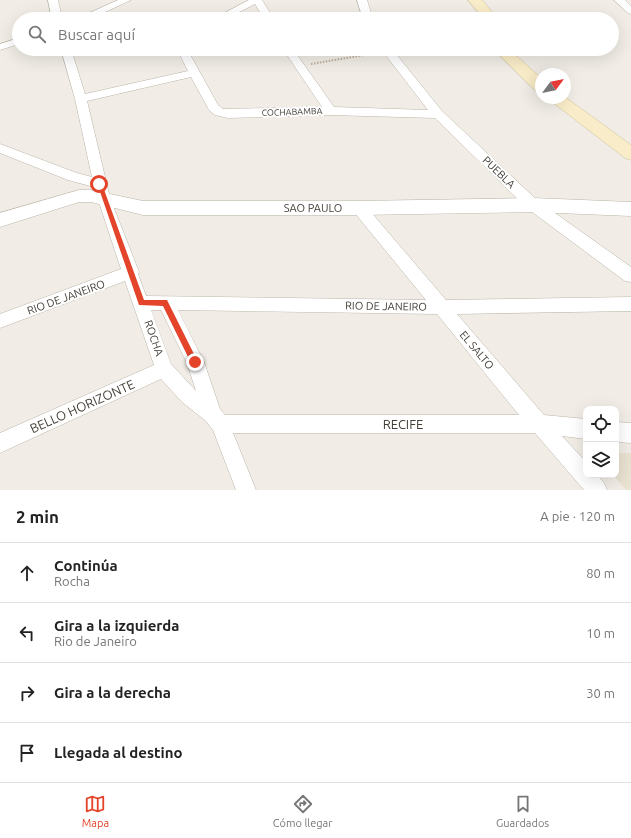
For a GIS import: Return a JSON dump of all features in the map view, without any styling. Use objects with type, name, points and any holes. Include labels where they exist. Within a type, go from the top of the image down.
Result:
[{"type":"main road","points":[[468,2],[472,12]]},
{"type":"main road","points":[[468,2],[482,12]]},
{"type":"main road","points":[[508,56],[535,81]]},
{"type":"main road","points":[[527,56],[540,68]]},
{"type":"main road","points":[[571,95],[590,110],[631,138]]},
{"type":"main road","points":[[563,104],[631,154]]},
{"type":"street","points":[[52,0],[55,12]]},
{"type":"street","points":[[98,12],[126,0]]},
{"type":"street","points":[[228,12],[242,2],[256,0],[264,12]]},
{"type":"street","points":[[362,0],[366,12]]},
{"type":"street","points":[[619,0],[631,11]]},
{"type":"street","points":[[0,47],[12,43]]},
{"type":"street","name":"ROCHA","points":[[68,56],[81,99],[101,191],[131,272],[164,369],[188,396],[216,419]]},
{"type":"street","name":"COCHABAMBA","points":[[186,56],[213,107],[218,112],[228,114],[330,111],[438,114]]},
{"type":"street","points":[[293,56],[330,111]]},
{"type":"street","name":"PUEBLA","points":[[392,56],[438,114],[533,205],[631,276]]},
{"type":"street","points":[[81,99],[195,73]]},
{"type":"street","points":[[0,149],[73,177],[101,191]]},
{"type":"street","name":"SAO PAULO","points":[[0,220],[79,196],[101,191],[143,208],[359,208],[533,205],[631,209]]},
{"type":"street","name":"EL SALTO","points":[[359,208],[539,424],[597,490]]},
{"type":"street","name":"RIO DE JANEIRO","points":[[0,321],[131,272]]},
{"type":"street","points":[[165,302],[195,362],[216,419],[246,490]]},
{"type":"street","name":"RIO DE JANEIRO","points":[[141,303],[165,302],[442,307],[631,304]]},
{"type":"street","name":"BELLO HORIZONTE","points":[[0,443],[164,369]]},
{"type":"street","name":"RECIFE","points":[[216,419],[539,424],[583,429]]},
{"type":"street","points":[[619,432],[631,434]]},
{"type":"path","points":[[299,66],[354,56]]},
{"type":"shaded area","points":[[619,453],[631,453],[631,490],[626,490],[616,478],[619,478]]},
{"type":"route","points":[[99,184],[141,303],[165,302],[195,362]]}]
